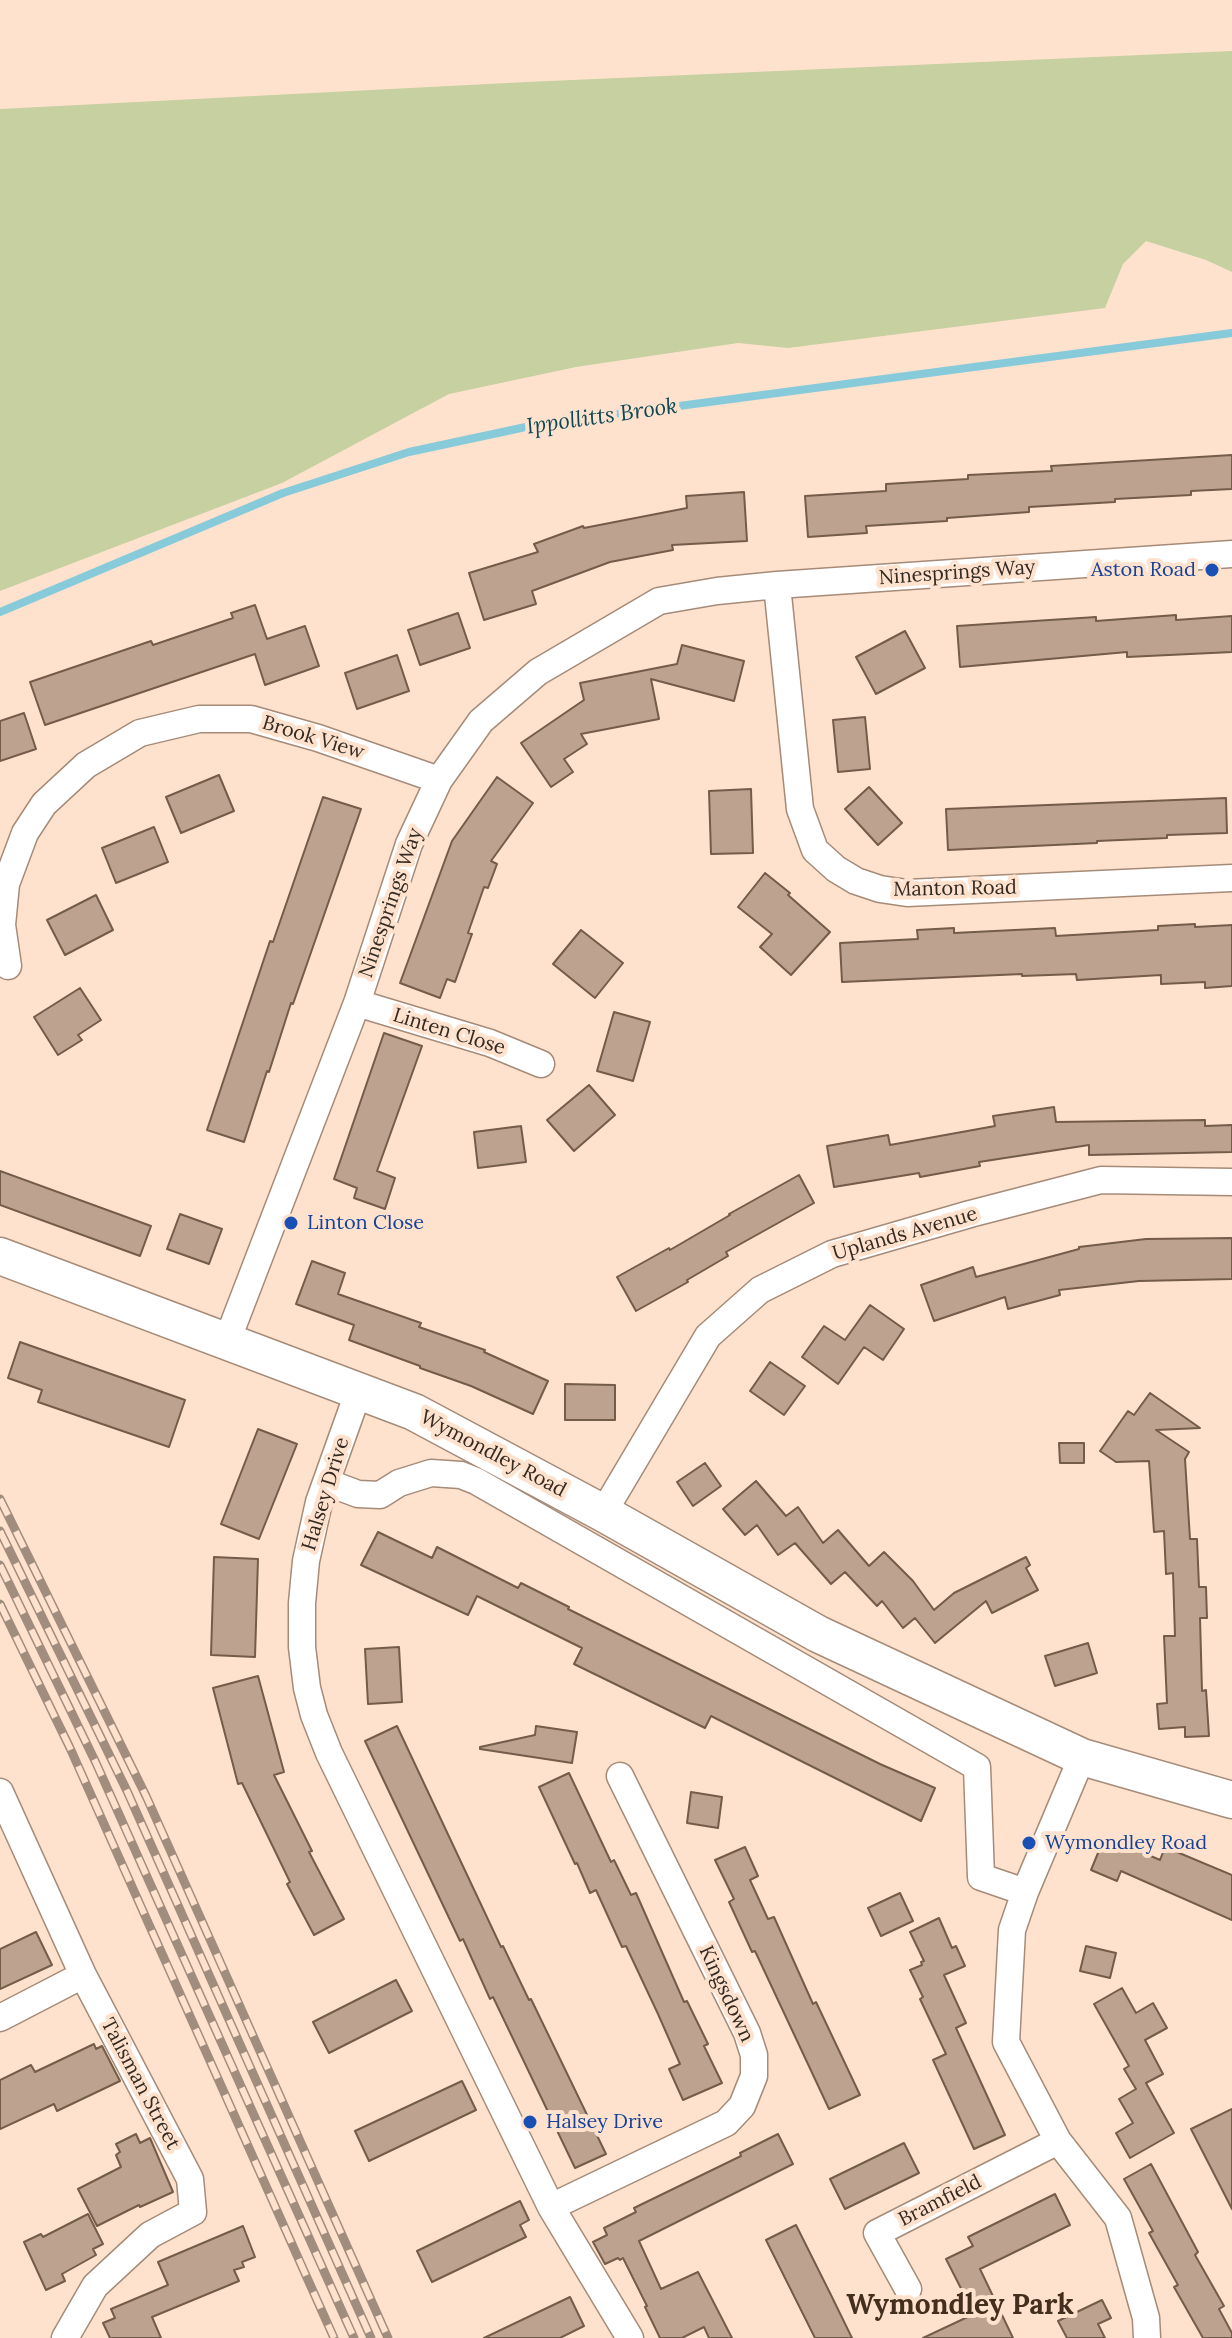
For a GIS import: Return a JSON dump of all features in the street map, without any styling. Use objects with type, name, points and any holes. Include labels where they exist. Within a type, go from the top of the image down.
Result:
[{"type":"street","name":"Ninesprings Way","points":[[227,1341],[357,1003],[409,844],[439,780],[481,721],[538,672],[659,601],[717,591],[1232,554]]},
{"type":"street","name":"Manton Road","points":[[777,585],[800,809],[815,850],[836,869],[856,881],[907,893],[1232,878]]},
{"type":"street","name":"Brook View","points":[[8,966],[2,925],[6,884],[25,833],[44,804],[86,765],[140,733],[199,719],[251,719],[318,738],[439,780]]},
{"type":"street","name":"Linten Close","points":[[357,1003],[490,1043],[541,1064]]},
{"type":"street","name":"Uplands Avenue","points":[[603,1513],[708,1336],[760,1290],[832,1254],[1101,1180],[1232,1182]]},
{"type":"street","name":"Wymondley Road","points":[[0,1256],[414,1412],[603,1513],[818,1634],[1082,1757],[1232,1800]]},
{"type":"street","name":"Halsey Drive","points":[[359,1390],[326,1482],[311,1531],[306,1561],[302,1647],[314,1715],[329,1753],[551,2207],[630,2338]]},
{"type":"street","name":"Wymondley Road","points":[[326,1482],[358,1494],[380,1495],[407,1480],[431,1473],[461,1475],[476,1481],[977,1767],[981,1877],[1025,1892]]},
{"type":"street","points":[[1082,1757],[1012,1930],[1006,2042],[1058,2141],[1118,2218],[1146,2318],[1147,2338]]},
{"type":"street","name":"Kingsdown","points":[[551,2207],[726,2123],[742,2106],[754,2076],[754,2055],[747,2033],[620,1776]]},
{"type":"street","name":"Talisman Street","points":[[0,1792],[83,1975],[190,2179],[193,2212],[150,2235],[95,2286],[65,2338]]},
{"type":"street","points":[[0,2018],[83,1975]]},
{"type":"street","name":"Bramfield","points":[[908,2289],[877,2233],[1058,2141]]},
{"type":"green space","points":[[1232,51],[1232,272],[1206,260],[1146,241],[1123,264],[1105,308],[788,348],[738,343],[576,367],[449,394],[282,483],[0,591],[0,109]]},
{"type":"building","points":[[1232,455],[1232,489],[1191,491],[1191,495],[1115,499],[1115,502],[1029,507],[1029,512],[866,526],[867,533],[808,537],[805,496],[886,491],[886,484],[968,479],[968,475],[1052,471],[1051,466]]},
{"type":"building","points":[[744,492],[747,541],[672,545],[673,550],[610,562],[532,591],[536,604],[484,620],[469,573],[538,552],[534,544],[583,526],[687,508],[686,496]]},
{"type":"building","points":[[255,605],[267,639],[305,626],[319,666],[265,685],[255,654],[45,725],[30,682],[151,641],[153,645],[233,618],[231,613]]},
{"type":"building","points":[[458,613],[470,648],[420,665],[408,630]]},
{"type":"building","points":[[1176,615],[1176,620],[1232,616],[1232,652],[1127,657],[1127,652],[960,667],[957,626]]},
{"type":"building","points":[[905,631],[925,668],[876,694],[856,657]]},
{"type":"building","points":[[682,645],[744,661],[734,701],[651,679],[659,719],[581,734],[587,744],[564,759],[573,772],[551,787],[521,743],[584,700],[580,683],[677,664]]},
{"type":"building","points":[[397,655],[409,691],[357,709],[345,673]]},
{"type":"building","points":[[24,713],[36,749],[0,761],[0,721]]},
{"type":"building","points":[[865,717],[870,769],[838,772],[833,720]]},
{"type":"building","points":[[219,775],[234,811],[181,833],[166,797]]},
{"type":"building","points":[[497,777],[533,803],[491,861],[497,864],[488,888],[484,887],[455,982],[447,979],[440,998],[400,983],[452,841]]},
{"type":"building","points":[[869,787],[902,823],[878,845],[845,809]]},
{"type":"building","points":[[751,789],[753,853],[711,854],[709,791]]},
{"type":"building","points":[[323,797],[361,809],[244,1142],[207,1130],[270,941],[273,942]]},
{"type":"building","points":[[1226,798],[1227,833],[948,850],[946,809]]},
{"type":"building","points":[[154,827],[168,862],[116,883],[102,848]]},
{"type":"building","points":[[765,873],[830,932],[791,975],[760,947],[772,934],[738,907]]},
{"type":"building","points":[[96,895],[113,930],[65,955],[47,920]]},
{"type":"building","points":[[1195,924],[1195,927],[1232,925],[1232,986],[1205,988],[1205,982],[1161,984],[1161,975],[1077,980],[1076,974],[842,982],[840,943],[918,939],[917,930],[954,928],[954,933],[1055,928],[1056,936],[1158,930],[1158,926]]},
{"type":"building","points":[[581,930],[623,963],[595,998],[553,964]]},
{"type":"building","points":[[80,988],[101,1020],[78,1035],[82,1040],[58,1055],[34,1017]]},
{"type":"building","points":[[614,1012],[650,1022],[633,1081],[597,1071]]},
{"type":"building","points":[[384,1033],[422,1046],[377,1171],[395,1178],[385,1209],[354,1198],[357,1188],[334,1179]]},
{"type":"building","points":[[589,1085],[615,1115],[574,1151],[547,1120]]},
{"type":"building","points":[[1054,1107],[1056,1122],[1205,1120],[1205,1126],[1232,1125],[1232,1152],[1089,1155],[1089,1145],[979,1162],[980,1166],[920,1177],[919,1173],[834,1187],[827,1146],[888,1135],[890,1145],[995,1126],[993,1116]]},
{"type":"building","points":[[521,1126],[526,1162],[478,1168],[474,1132]]},
{"type":"building","points":[[0,1171],[151,1226],[140,1256],[0,1205]]},
{"type":"building","points":[[799,1175],[814,1203],[726,1252],[728,1256],[636,1311],[617,1277]]},
{"type":"building","points":[[180,1214],[222,1229],[209,1264],[167,1249]]},
{"type":"building","points":[[1232,1238],[1232,1279],[1139,1281],[1059,1290],[1060,1295],[1008,1309],[1005,1297],[934,1321],[921,1285],[973,1267],[976,1277],[1079,1247],[1146,1239]]},
{"type":"building","points":[[312,1261],[345,1273],[338,1294],[421,1323],[419,1327],[485,1350],[548,1381],[533,1414],[471,1386],[349,1340],[354,1325],[296,1304]]},
{"type":"building","points":[[870,1305],[904,1329],[883,1360],[864,1347],[838,1384],[802,1357],[824,1326],[845,1340]]},
{"type":"building","points":[[20,1342],[185,1400],[169,1447],[38,1402],[42,1390],[8,1378]]},
{"type":"building","points":[[770,1362],[805,1386],[784,1415],[750,1391]]},
{"type":"building","points":[[565,1384],[615,1385],[615,1420],[565,1420]]},
{"type":"building","points":[[1150,1393],[1200,1428],[1156,1430],[1189,1452],[1185,1459],[1190,1539],[1197,1539],[1199,1587],[1206,1587],[1207,1618],[1200,1618],[1202,1691],[1206,1690],[1209,1736],[1185,1737],[1185,1727],[1159,1729],[1157,1704],[1167,1703],[1164,1636],[1175,1636],[1173,1573],[1166,1574],[1164,1531],[1154,1532],[1149,1461],[1116,1462],[1100,1451],[1128,1411],[1134,1415]]},
{"type":"building","points":[[258,1429],[297,1444],[259,1539],[221,1524]]},
{"type":"building","points":[[1059,1443],[1084,1443],[1084,1463],[1060,1463]]},
{"type":"building","points":[[705,1463],[721,1486],[693,1506],[677,1482]]},
{"type":"building","points":[[756,1481],[786,1516],[798,1507],[823,1543],[838,1530],[869,1566],[884,1552],[913,1581],[934,1610],[954,1593],[1026,1557],[1030,1565],[1026,1568],[1038,1590],[992,1613],[986,1601],[935,1643],[915,1618],[903,1628],[882,1601],[877,1606],[845,1572],[831,1584],[795,1543],[778,1555],[757,1525],[745,1535],[723,1509]]},
{"type":"building","points":[[378,1532],[432,1558],[437,1547],[518,1588],[521,1583],[880,1764],[935,1788],[921,1821],[711,1716],[705,1728],[574,1664],[582,1648],[477,1596],[468,1615],[361,1565]]},
{"type":"building","points":[[214,1557],[258,1559],[255,1657],[211,1655]]},
{"type":"building","points":[[1088,1643],[1097,1673],[1055,1686],[1045,1656]]},
{"type":"building","points":[[399,1647],[402,1702],[368,1704],[365,1649]]},
{"type":"building","points":[[258,1676],[284,1772],[274,1775],[344,1919],[314,1935],[287,1884],[290,1882],[242,1783],[238,1784],[213,1688]]},
{"type":"building","points":[[397,1726],[501,1947],[531,1999],[606,2154],[575,2168],[493,1997],[490,1999],[463,1939],[460,1941],[365,1741]]},
{"type":"building","points":[[536,1726],[577,1732],[572,1763],[480,1749],[535,1735]]},
{"type":"building","points":[[569,1773],[611,1862],[614,1860],[631,1895],[636,1893],[684,2002],[687,2001],[708,2044],[704,2046],[722,2083],[683,2100],[669,2069],[680,2064],[658,2014],[596,1890],[590,1893],[539,1787]]},
{"type":"building","points":[[691,1792],[722,1797],[718,1828],[687,1823]]},
{"type":"building","points":[[1105,1836],[1160,1860],[1165,1847],[1232,1875],[1232,1920],[1121,1871],[1117,1881],[1091,1870]]},
{"type":"building","points":[[745,1847],[758,1876],[750,1880],[768,1919],[774,1917],[813,2004],[816,2002],[860,2095],[829,2109],[729,1902],[734,1899],[715,1860]]},
{"type":"building","points":[[900,1893],[913,1921],[881,1936],[868,1908]]},
{"type":"building","points":[[939,1918],[952,1948],[956,1946],[965,1966],[944,1975],[966,2023],[956,2028],[1005,2135],[974,2149],[933,2060],[946,2054],[910,1970],[924,1961],[910,1932]]},
{"type":"building","points":[[36,1932],[52,1965],[0,1989],[0,1949]]},
{"type":"building","points":[[1086,1946],[1116,1953],[1110,1978],[1080,1971]]},
{"type":"building","points":[[396,1980],[412,2011],[329,2053],[313,2022]]},
{"type":"building","points":[[1122,1988],[1136,2013],[1153,2003],[1167,2028],[1145,2040],[1163,2074],[1146,2083],[1174,2133],[1130,2158],[1116,2133],[1133,2123],[1119,2099],[1136,2089],[1124,2069],[1129,2066],[1094,2004]]},
{"type":"building","points":[[94,2044],[96,2049],[102,2046],[120,2081],[57,2111],[54,2104],[0,2129],[0,2080],[31,2065],[35,2072]]},
{"type":"building","points":[[462,2081],[476,2110],[369,2161],[355,2131]]},
{"type":"building","points":[[1232,2109],[1232,2209],[1191,2129]]},
{"type":"building","points":[[136,2134],[140,2143],[150,2138],[173,2192],[97,2226],[78,2189],[121,2167],[116,2144]]},
{"type":"building","points":[[778,2134],[793,2164],[639,2241],[661,2289],[698,2272],[732,2338],[709,2338],[704,2327],[682,2338],[660,2338],[623,2258],[605,2264],[593,2242],[607,2235],[604,2228],[636,2212],[634,2208],[741,2156],[740,2153]]},
{"type":"building","points":[[904,2143],[919,2173],[845,2209],[830,2179]]},
{"type":"building","points":[[1151,2164],[1198,2252],[1195,2255],[1224,2306],[1219,2309],[1232,2338],[1203,2338],[1174,2287],[1178,2285],[1149,2233],[1153,2231],[1124,2179]]},
{"type":"building","points":[[1055,2194],[1070,2225],[980,2269],[1013,2338],[923,2338],[974,2314],[946,2259],[973,2246],[968,2237]]},
{"type":"building","points":[[520,2201],[529,2220],[520,2225],[526,2237],[432,2282],[417,2251]]},
{"type":"building","points":[[88,2214],[103,2244],[93,2249],[96,2255],[62,2274],[65,2281],[46,2290],[24,2242],[41,2234],[43,2237]]},
{"type":"building","points":[[796,2225],[852,2338],[815,2338],[766,2240]]},
{"type":"building","points":[[243,2226],[255,2257],[242,2262],[244,2267],[234,2270],[239,2281],[152,2317],[161,2338],[110,2338],[103,2323],[115,2318],[111,2309],[168,2285],[158,2262]]},
{"type":"building","points":[[570,2297],[584,2326],[560,2338],[484,2338]]},
{"type":"building","points":[[1102,2300],[1111,2318],[1098,2324],[1105,2338],[1067,2338],[1058,2321]]},
{"type":"waterway","name":"Ippollitts Brook","points":[[0,612],[283,493],[409,452],[535,425],[1232,333]]},
{"type":"railway","points":[[0,1499],[146,1796],[388,2338]]},
{"type":"railway","points":[[0,1531],[127,1791],[371,2338]]},
{"type":"railway","points":[[0,1565],[96,1763],[354,2338]]},
{"type":"railway","points":[[0,1604],[70,1748],[334,2338]]},
{"type":"place","name":"Aston Road","points":[[1212,570]]},
{"type":"place","name":"Linton Close","points":[[291,1223]]},
{"type":"place","name":"Wymondley Road","points":[[1029,1843]]},
{"type":"place","name":"Halsey Drive","points":[[530,2122]]},
{"type":"district","name":"Wymondley Park","points":[[960,2306]]}]
